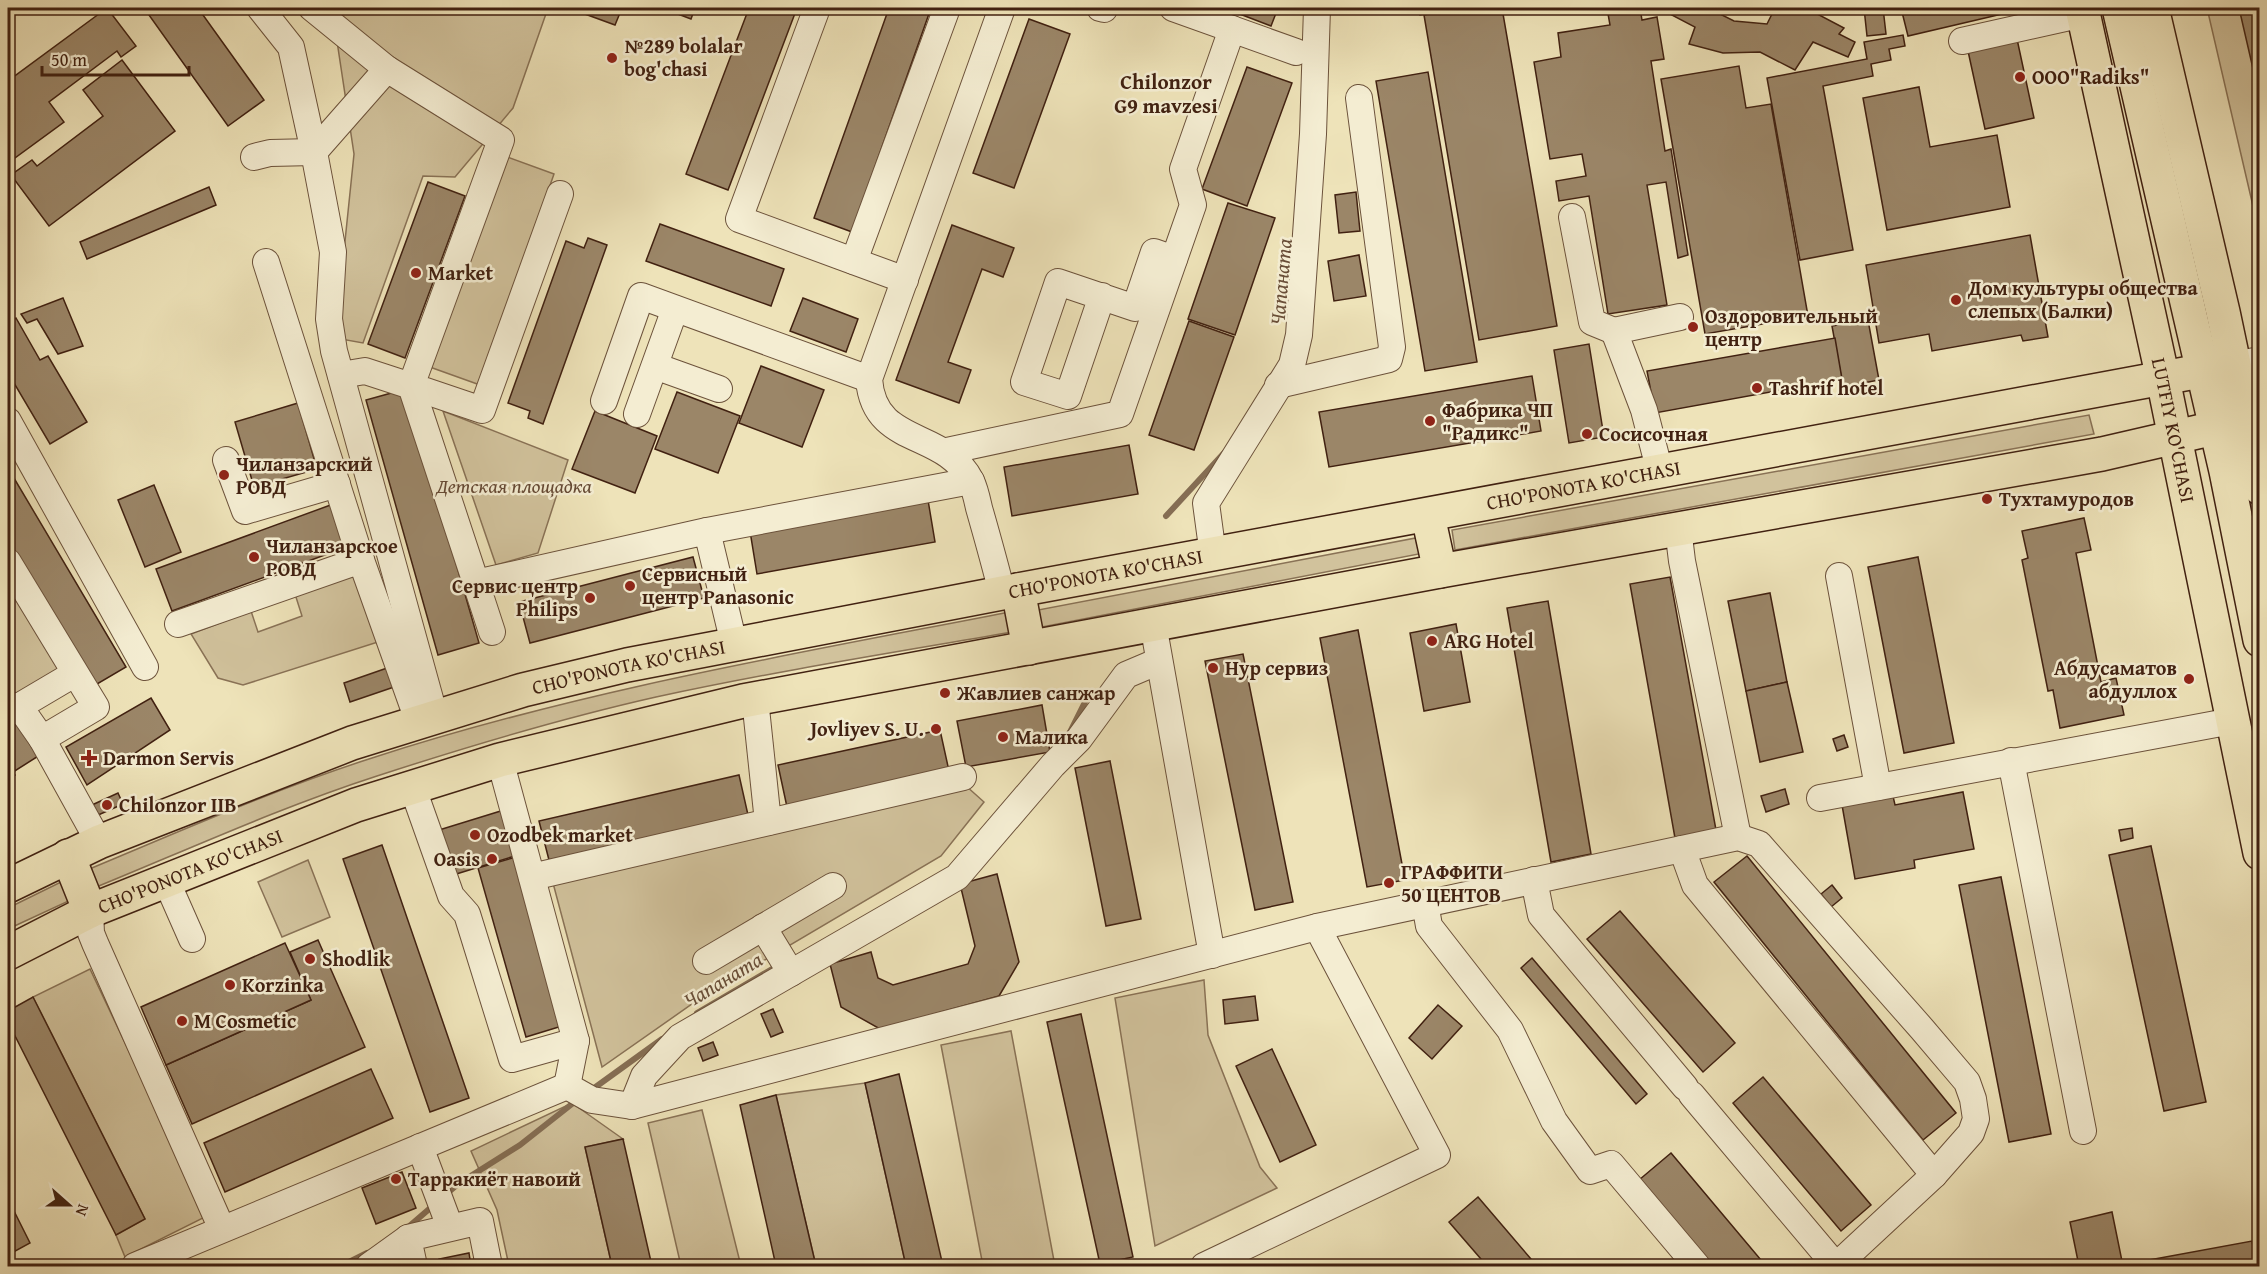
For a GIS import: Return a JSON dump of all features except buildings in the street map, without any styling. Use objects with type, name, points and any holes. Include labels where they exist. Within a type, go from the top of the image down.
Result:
[{"type":"main road","name":"LUTFIY KO'CHASI","points":[[2119,8],[2201,371],[2240,422],[2259,488]]},
{"type":"main road","name":"LUTFIY KO'CHASI","points":[[2152,8],[2246,362],[2240,422],[2259,640]]},
{"type":"main road","name":"LUTFIY KO'CHASI","points":[[2083,11],[2176,438],[2259,853]]},
{"type":"main road","name":"CHO'PONOTA KO'CHASI","points":[[8,886],[99,842],[352,743],[535,687],[734,644],[1010,591],[1428,516],[2246,362]]},
{"type":"main road","name":"CHO'PONOTA KO'CHASI","points":[[8,953],[90,911],[345,809],[412,786],[500,760],[755,699],[1440,570],[2068,460],[2176,438],[2240,422]]},
{"type":"main road","points":[[1428,516],[1440,570]]},
{"type":"main road","points":[[1010,591],[1029,648]]},
{"type":"main road","points":[[68,856],[90,911]]},
{"type":"street","points":[[312,8],[387,69],[501,140],[411,386],[492,632]]},
{"type":"street","points":[[817,8],[739,219],[904,280]]},
{"type":"street","points":[[854,261],[947,8]]},
{"type":"street","points":[[1002,8],[869,379],[871,399],[881,415],[896,428],[947,451],[971,481],[1010,591]]},
{"type":"street","points":[[1173,8],[1296,52]]},
{"type":"street","points":[[1213,555],[1206,503],[1292,364],[1299,335],[1314,134],[1317,8]]},
{"type":"street","points":[[266,10],[291,47],[333,252],[329,319],[334,351],[427,720]]},
{"type":"street","points":[[1962,41],[2083,11]]},
{"type":"street","points":[[947,451],[1120,414],[1193,205],[1183,169],[1232,29]]},
{"type":"street","points":[[254,157],[270,153],[314,152],[387,69]]},
{"type":"street","points":[[1278,385],[1389,359],[1392,347],[1359,98]]},
{"type":"street","points":[[341,375],[365,371],[482,410],[560,194]]},
{"type":"street","points":[[1572,217],[1592,322],[1614,331],[1680,317]]},
{"type":"street","points":[[1102,297],[1135,308],[1154,252],[1174,259]]},
{"type":"street","points":[[266,262],[361,560],[427,720]]},
{"type":"street","points":[[604,401],[641,296],[869,379]]},
{"type":"street","points":[[637,414],[675,309]]},
{"type":"street","points":[[1614,331],[1644,410],[1660,472]]},
{"type":"street","points":[[655,366],[719,389]]},
{"type":"street","points":[[8,421],[145,667]]},
{"type":"street","points":[[226,460],[245,511],[337,484]]},
{"type":"street","points":[[476,583],[707,531],[971,481]]},
{"type":"street","points":[[1678,528],[1682,561],[1738,837]]},
{"type":"street","points":[[707,531],[734,644]]},
{"type":"street","points":[[178,624],[361,560]]},
{"type":"street","points":[[8,562],[96,708],[42,739]]},
{"type":"street","points":[[1839,576],[1878,787]]},
{"type":"street","points":[[1153,624],[1212,955]]},
{"type":"street","points":[[632,1106],[644,1076],[680,1037],[786,966],[957,877],[1053,765],[1079,739],[1126,675],[1159,661]]},
{"type":"street","points":[[74,674],[13,709],[42,739],[99,842]]},
{"type":"street","points":[[755,699],[768,822]]},
{"type":"street","points":[[1820,798],[2232,721]]},
{"type":"street","points":[[500,760],[576,1041],[567,1086]]},
{"type":"street","points":[[2011,761],[2083,1131]]},
{"type":"street","points":[[532,877],[963,777]]},
{"type":"street","points":[[412,786],[450,896],[467,914],[512,1059],[576,1041]]},
{"type":"street","points":[[567,1086],[592,1100],[632,1106],[1317,927],[1425,903],[1534,880],[1682,849],[1738,837],[1759,844],[1967,1082],[1976,1119],[1971,1133],[1934,1175],[1836,1266],[1541,915],[1534,880]]},
{"type":"street","points":[[1682,849],[1695,885],[1934,1175]]},
{"type":"street","points":[[166,880],[192,939]]},
{"type":"street","points":[[706,961],[833,886]]},
{"type":"street","points":[[1425,903],[1429,926],[1510,1030],[1554,1121],[1590,1171],[1611,1164],[1697,1266]]},
{"type":"street","points":[[90,911],[91,933],[95,943],[222,1229]]},
{"type":"street","points":[[763,927],[786,966]]},
{"type":"street","points":[[1204,1266],[1437,1155],[1317,927]]},
{"type":"street","points":[[135,1266],[567,1086]]},
{"type":"street","points":[[420,1147],[444,1208],[480,1221],[489,1266]]},
{"type":"street","points":[[369,1266],[444,1208]]},
{"type":"street","points":[[408,1238],[414,1266]]},
{"type":"green space","points":[[332,8],[548,8],[513,108],[455,177],[423,176],[363,343],[335,338],[354,154]]},
{"type":"green space","points":[[2207,8],[2259,8],[2259,232]]},
{"type":"green space","points":[[502,155],[554,174],[480,385],[427,366]]},
{"type":"green space","name":"Детская площадка","points":[[443,411],[568,460],[538,553],[496,565]]},
{"type":"green space","points":[[2089,415],[2094,434],[1455,550],[1452,530]]},
{"type":"green space","points":[[1421,537],[1424,553],[1042,627],[1038,610]]},
{"type":"green space","points":[[359,573],[381,641],[243,685],[218,678],[191,634],[251,611],[258,632],[302,616],[295,594]]},
{"type":"green space","points":[[8,575],[67,672],[8,706]]},
{"type":"green space","points":[[1015,611],[1018,631],[746,679],[586,714],[481,743],[341,788],[94,888],[87,870],[300,783],[451,734],[530,712],[691,675]]},
{"type":"green space","points":[[965,785],[984,802],[941,856],[702,997],[602,1067],[553,883]]},
{"type":"green space","points":[[308,860],[330,917],[282,937],[258,882]]},
{"type":"green space","points":[[63,881],[73,899],[8,929],[8,908]]},
{"type":"green space","points":[[90,969],[207,1216],[125,1257],[116,1235],[145,1219],[33,997]]},
{"type":"green space","points":[[1204,980],[1208,1035],[1260,1167],[1277,1188],[1155,1246],[1115,998]]},
{"type":"green space","points":[[1011,1031],[1055,1266],[983,1266],[941,1045]]},
{"type":"green space","points":[[865,1083],[906,1266],[816,1266],[776,1095]]},
{"type":"green space","points":[[572,1103],[623,1139],[585,1147],[612,1266],[509,1266],[497,1210],[471,1151]]},
{"type":"green space","points":[[702,1110],[741,1266],[681,1266],[648,1123]]},
{"type":"waterway","name":"Чапаната","points":[[1166,516],[1224,453]]},
{"type":"waterway","name":"Чапаната","points":[[1070,732],[1090,692]]},
{"type":"waterway","name":"Чапаната","points":[[697,1013],[779,965]]},
{"type":"waterway","name":"Чапаната","points":[[590,1091],[662,1039]]},
{"type":"waterway","name":"Чапаната","points":[[444,1196],[458,1184],[520,1145],[577,1100]]},
{"type":"waterway","name":"Чапаната","points":[[406,1229],[435,1204]]},
{"type":"waterway","name":"Чапаната","points":[[341,1266],[367,1253]]},
{"type":"place","name":"№289 bolalar bog'chasi","points":[[612,58]]},
{"type":"place","name":"OOO\"Radiks\"","points":[[2020,77]]},
{"type":"place","name":"Market","points":[[416,273]]},
{"type":"place","name":"Дом культуры общества слепых (Балки)","points":[[1956,300]]},
{"type":"place","name":"Оздоровительный центр","points":[[1693,327]]},
{"type":"place","name":"Tashrif hotel","points":[[1757,388]]},
{"type":"place","name":"Фабрика ЧП \"Радикс\"","points":[[1430,421]]},
{"type":"place","name":"Сосисочная","points":[[1587,434]]},
{"type":"place","name":"Чиланзарский РОВД","points":[[224,475]]},
{"type":"place","name":"Тухтамуродов","points":[[1987,499]]},
{"type":"place","name":"Чиланзарское РОВД","points":[[254,557]]},
{"type":"place","name":"Сервисный центр Panasonic","points":[[630,586]]},
{"type":"place","name":"Сервис центр Philips","points":[[590,598]]},
{"type":"place","name":"ARG Hotel","points":[[1432,641]]},
{"type":"place","name":"Нур сервиз","points":[[1213,668]]},
{"type":"place","name":"Абдусаматов абдуллох","points":[[2189,679]]},
{"type":"place","name":"Жавлиев санжар","points":[[945,693]]},
{"type":"place","name":"Jovliyev S. U.","points":[[936,729]]},
{"type":"place","name":"Малика","points":[[1003,737]]},
{"type":"place","name":"Darmon Servis","points":[[89,758]]},
{"type":"place","name":"Chilonzor IIB","points":[[107,805]]},
{"type":"place","name":"Ozodbek market","points":[[475,835]]},
{"type":"place","name":"Oasis","points":[[492,859]]},
{"type":"place","name":"ГРАФФИТИ 50 ЦЕНТОВ","points":[[1389,883]]},
{"type":"place","name":"Shodlik","points":[[310,959]]},
{"type":"place","name":"Korzinka","points":[[230,985]]},
{"type":"place","name":"M Cosmetic","points":[[182,1021]]},
{"type":"place","name":"Тарракиёт навоий","points":[[396,1179]]},
{"type":"district","name":"Chilonzor G9 mavzesi","points":[[1166,94]]}]
